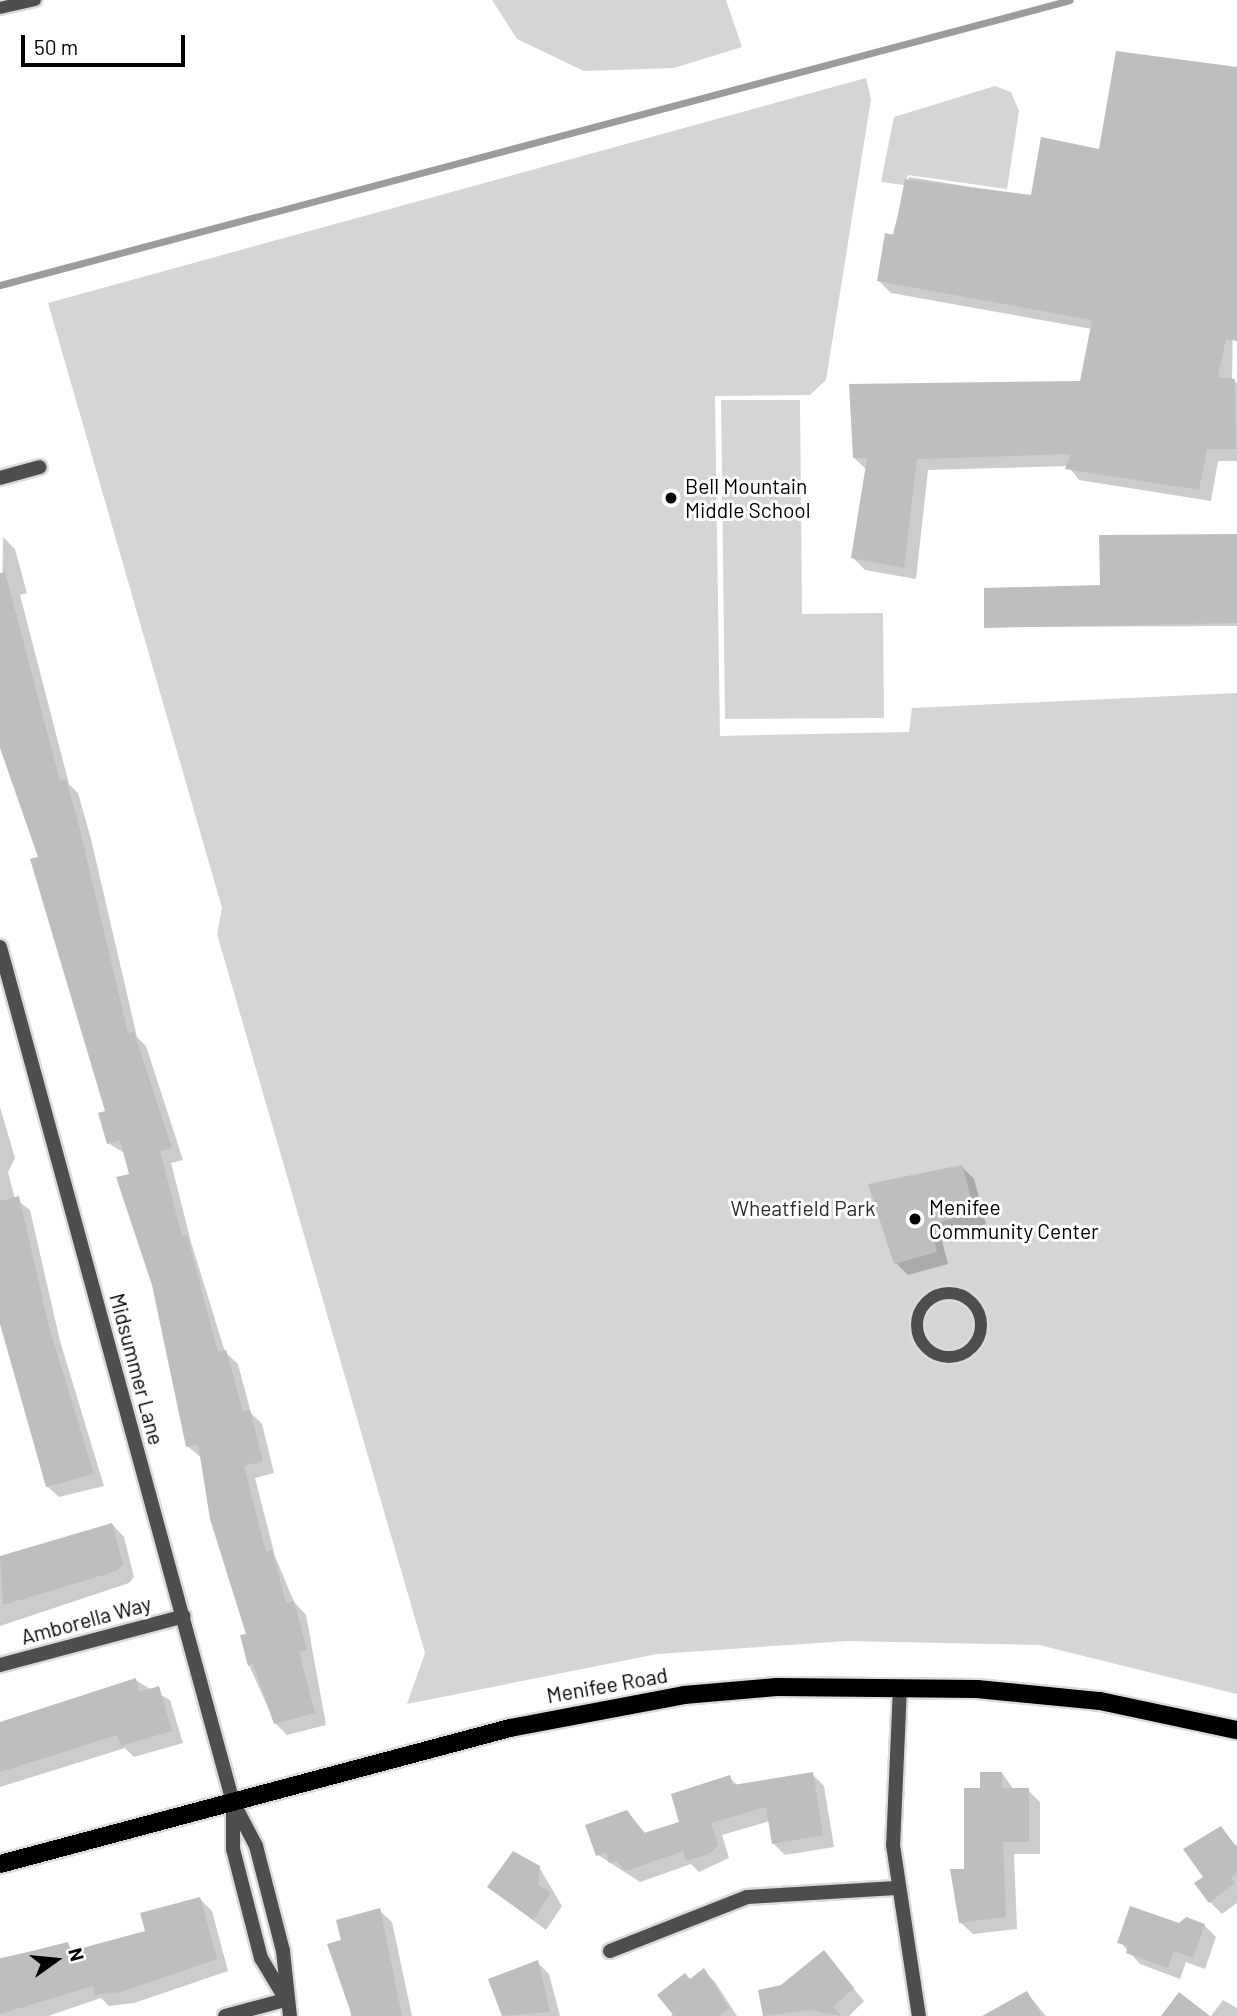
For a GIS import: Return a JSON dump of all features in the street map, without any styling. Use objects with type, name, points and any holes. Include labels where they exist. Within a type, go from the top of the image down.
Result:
[{"type":"main road","name":"Menifee Road","points":[[0,1864],[572,1713],[777,1687],[900,1687],[1088,1700],[1237,1730]]},
{"type":"street","points":[[0,478],[40,467]]},
{"type":"street","name":"Midsummer Lane","points":[[0,947],[233,1802]]},
{"type":"street","name":"Amborella Way","points":[[0,1664],[184,1616]]},
{"type":"street","points":[[900,1687],[896,1888],[919,2016]]},
{"type":"street","points":[[233,1802],[233,1849],[249,1914],[261,1958],[285,2000],[290,2016]]},
{"type":"street","points":[[233,1802],[260,1859],[284,1951],[285,2000]]},
{"type":"street","points":[[610,1951],[747,1897],[896,1888]]},
{"type":"street","points":[[225,2016],[285,2000]]},
{"type":"lane","points":[[0,8],[35,0]]},
{"type":"lane","points":[[952,1293],[971,1301],[981,1321],[976,1342],[948,1357],[923,1342],[917,1323],[932,1298],[952,1293]]},
{"type":"green space","points":[[492,0],[726,0],[742,47],[674,68],[584,71],[517,39]]},
{"type":"green space","name":"Wheatfield Park","points":[[866,78],[871,99],[826,380],[810,395],[715,396],[720,736],[909,732],[912,708],[1237,693],[1237,1694],[1039,1645],[847,1641],[657,1654],[407,1704],[425,1653],[217,934],[222,908],[48,303]]},
{"type":"green space","points":[[995,86],[1011,92],[1019,111],[1007,189],[908,175],[904,185],[881,182],[894,117]]},
{"type":"green space","points":[[721,400],[800,400],[802,614],[883,613],[884,718],[725,719]]},
{"type":"building","points":[[1116,51],[1237,67],[1237,341],[1226,339],[1218,377],[1235,379],[1236,449],[1207,449],[1199,490],[1065,469],[1071,454],[917,459],[904,568],[851,558],[867,458],[853,458],[849,384],[1080,381],[1092,320],[877,281],[885,233],[894,235],[905,179],[1031,195],[1041,137],[1099,149]]},
{"type":"building","points":[[1237,534],[1237,623],[984,628],[984,588],[1100,585],[1099,535]]},
{"type":"building","points":[[5,572],[60,781],[66,779],[79,826],[128,1033],[134,1032],[172,1148],[160,1151],[182,1236],[187,1235],[218,1352],[226,1350],[243,1411],[250,1410],[263,1461],[244,1466],[266,1552],[272,1550],[286,1603],[294,1601],[307,1650],[299,1652],[315,1713],[274,1724],[253,1664],[248,1666],[240,1635],[246,1634],[210,1519],[198,1444],[186,1447],[152,1285],[116,1177],[129,1174],[120,1140],[107,1144],[98,1113],[105,1111],[30,859],[38,857],[0,748],[0,573]]},
{"type":"building","name":"Menifee Community Center","points":[[962,1165],[975,1212],[930,1225],[937,1252],[894,1264],[868,1184]]},
{"type":"building","points":[[19,1196],[49,1327],[94,1474],[46,1487],[0,1324],[0,1201]]},
{"type":"building","points":[[112,1523],[123,1564],[117,1571],[3,1605],[0,1556]]},
{"type":"building","points":[[136,1678],[139,1692],[159,1686],[172,1731],[121,1746],[117,1735],[0,1772],[0,1722]]},
{"type":"building","points":[[813,1772],[823,1835],[772,1844],[766,1807],[711,1823],[718,1845],[709,1854],[686,1861],[683,1851],[626,1871],[616,1861],[609,1863],[606,1853],[596,1856],[585,1825],[627,1810],[644,1833],[679,1822],[671,1794],[730,1775],[733,1785]]},
{"type":"building","points":[[980,1772],[1002,1772],[1002,1788],[1029,1788],[1029,1842],[1003,1842],[1006,1917],[959,1923],[950,1869],[964,1869],[964,1788],[980,1788]]},
{"type":"building","points":[[1221,1826],[1237,1848],[1237,1873],[1231,1878],[1235,1883],[1209,1903],[1194,1883],[1203,1877],[1183,1849]]},
{"type":"building","points":[[513,1851],[540,1866],[538,1885],[551,1892],[533,1920],[487,1887]]},
{"type":"building","points":[[200,1897],[217,1959],[121,1992],[95,1995],[93,1986],[0,2014],[0,1959],[68,1942],[71,1951],[145,1931],[140,1913]]},
{"type":"building","points":[[1130,1906],[1179,1923],[1186,1917],[1205,1924],[1193,1958],[1174,1951],[1168,1968],[1126,1953],[1128,1946],[1117,1943]]},
{"type":"building","points":[[380,1908],[402,2016],[352,2016],[327,1944],[341,1940],[336,1920]]},
{"type":"building","points":[[824,1950],[854,1988],[833,2007],[842,2016],[810,2010],[763,2016],[758,1990],[781,1985]]},
{"type":"building","points":[[538,1960],[550,2012],[502,2016],[488,1979]]},
{"type":"building","points":[[704,1968],[729,2008],[719,2016],[674,2016],[657,1995],[685,1973],[690,1979]]},
{"type":"building","points":[[1027,1991],[1042,2016],[982,2016]]},
{"type":"building","points":[[1179,1992],[1210,2016],[1161,2016]]},
{"type":"waterway","points":[[0,285],[1070,0]]},
{"type":"place","name":"Bell Mountain Middle School","points":[[671,498]]},
{"type":"place","name":"Menifee Community Center","points":[[915,1219]]}]
